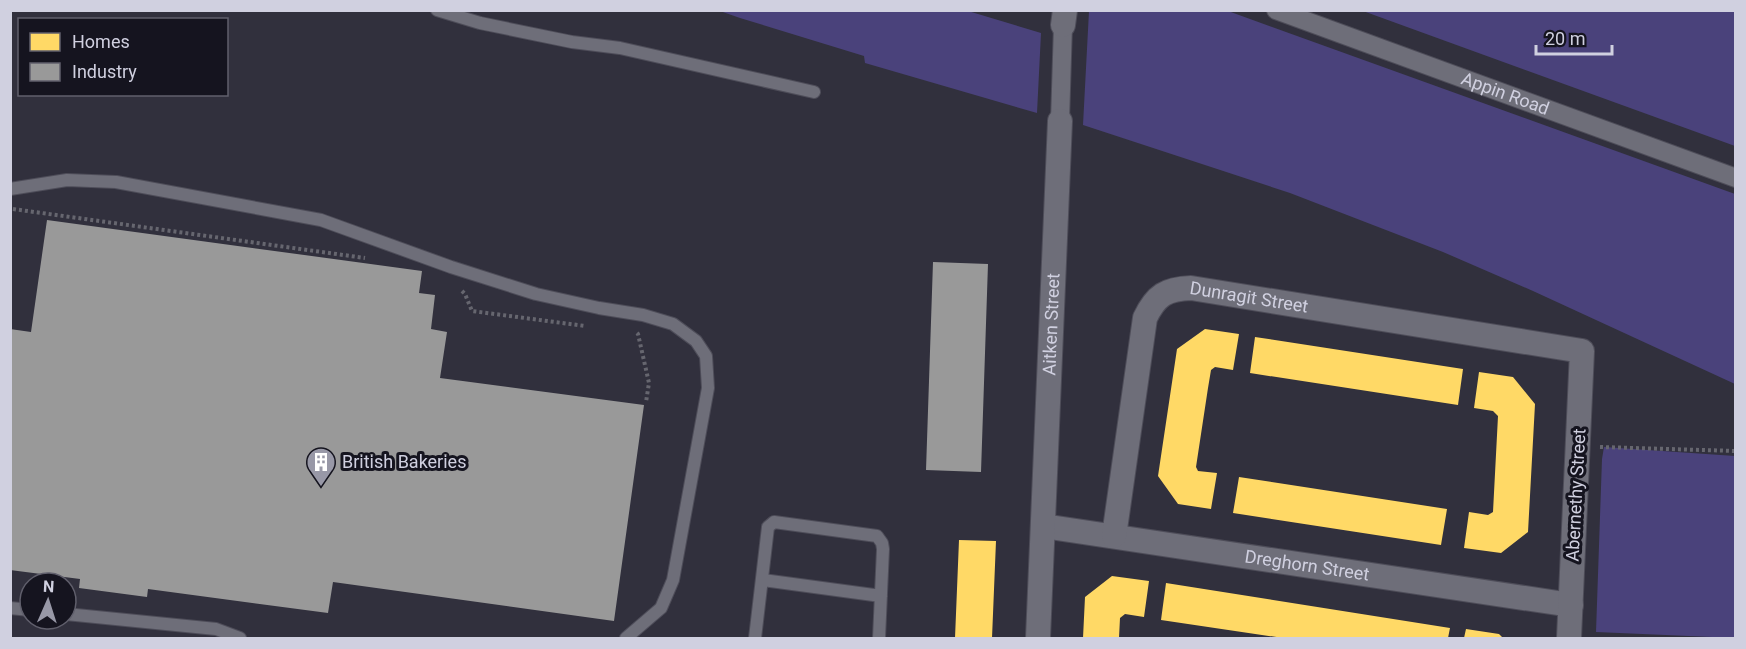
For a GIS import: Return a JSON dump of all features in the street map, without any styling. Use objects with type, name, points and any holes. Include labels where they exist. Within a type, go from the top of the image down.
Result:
[{"type":"street","name":"Appin Road","points":[[1276,10],[1736,178]]},
{"type":"street","name":"Aitken Street","points":[[1038,639],[1064,18]]},
{"type":"street","name":"Dunragit Street","points":[[1114,536],[1145,318],[1151,305],[1162,294],[1176,288],[1191,288],[1582,351]]},
{"type":"street","name":"Abernethy Street","points":[[1569,639],[1582,351]]},
{"type":"street","name":"Dreghorn Street","points":[[1043,526],[1571,605]]},
{"type":"lane","points":[[437,10],[480,23],[572,42],[620,48],[814,92]]},
{"type":"lane","points":[[10,189],[67,180],[116,182],[321,220],[452,267],[536,294],[643,315],[673,324],[696,341],[706,356],[708,388],[673,580],[661,608],[626,638]]},
{"type":"lane","points":[[761,639],[755,638],[768,527],[774,522],[877,537],[883,549],[879,639]]},
{"type":"lane","points":[[763,580],[881,596]]},
{"type":"lane","points":[[78,615],[216,629],[240,639]]},
{"type":"path","points":[[10,209],[369,259]]},
{"type":"path","points":[[458,286],[465,294],[472,311],[591,327]]},
{"type":"path","points":[[626,332],[638,334],[649,382],[646,402]]},
{"type":"path","points":[[1579,447],[1736,451]]},
{"type":"shaded area","points":[[720,11],[968,11],[1041,33],[1037,113],[865,63],[864,56]]},
{"type":"shaded area","points":[[1089,11],[1228,11],[1735,194],[1735,384],[1443,252],[1290,193],[1083,125]]},
{"type":"shaded area","points":[[1363,11],[1735,11],[1735,146]]},
{"type":"shaded area","points":[[1604,447],[1735,456],[1735,638],[1596,632]]},
{"type":"building: Homes","points":[[1205,329],[1239,334],[1233,370],[1215,367],[1211,370],[1208,388],[1196,467],[1198,471],[1217,473],[1211,509],[1178,504],[1158,476],[1177,349]]},
{"type":"building: Homes","points":[[1255,337],[1463,369],[1458,405],[1250,373]]},
{"type":"building: Homes","points":[[1479,372],[1513,377],[1535,404],[1528,532],[1501,553],[1464,548],[1469,512],[1488,515],[1493,512],[1498,416],[1493,411],[1474,408]]},
{"type":"building: Homes","points":[[1239,477],[1447,509],[1441,545],[1233,513]]},
{"type":"building: Homes","points":[[959,540],[996,541],[992,638],[955,638]]},
{"type":"building: Homes","points":[[1112,576],[1149,581],[1144,617],[1125,614],[1120,618],[1119,638],[1083,638],[1085,597]]},
{"type":"building: Homes","points":[[1166,583],[1450,628],[1448,638],[1283,638],[1161,620]]},
{"type":"building: Homes","points":[[1466,629],[1499,634],[1503,638],[1464,638]]},
{"type":"building: Industry","name":"British Bakeries","points":[[47,220],[422,271],[419,293],[435,295],[431,329],[447,332],[440,378],[644,405],[614,621],[333,582],[328,613],[148,589],[147,597],[79,588],[78,571],[10,570],[10,329],[31,332]]},
{"type":"building: Industry","points":[[933,262],[988,264],[981,472],[926,470]]},
{"type":"place","name":"British Bakeries","points":[[321,488]]}]
